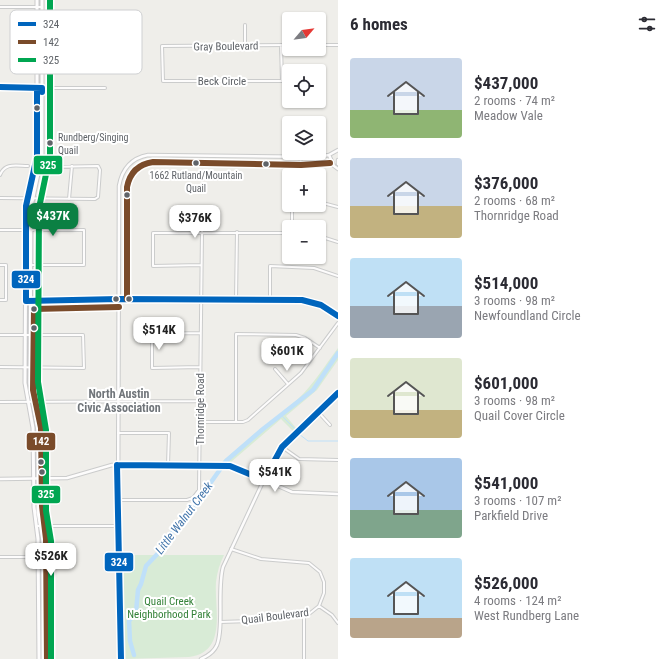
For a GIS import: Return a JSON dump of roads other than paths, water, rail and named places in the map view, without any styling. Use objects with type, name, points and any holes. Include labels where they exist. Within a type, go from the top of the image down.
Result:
[{"type":"main road","points":[[37,0],[37,7]]},
{"type":"main road","points":[[42,0],[42,7]]},
{"type":"main road","points":[[37,74],[36,167],[27,198],[25,368],[27,401],[34,435],[34,507],[38,557],[39,659]]},
{"type":"main road","points":[[42,74],[41,163],[31,198],[30,368],[32,401],[38,435],[38,512],[43,541],[43,659]]},
{"type":"main road","points":[[37,149],[42,149]]},
{"type":"street","points":[[0,7],[42,7]]},
{"type":"street","points":[[245,25],[245,45]]},
{"type":"street","name":"Gray Boulevard","points":[[162,46],[282,45]]},
{"type":"street","points":[[326,45],[338,45]]},
{"type":"street","name":"Beck Circle","points":[[162,46],[162,81],[282,81],[282,56]]},
{"type":"street","points":[[0,88],[105,88]]},
{"type":"street","points":[[326,155],[338,150]]},
{"type":"street","points":[[121,659],[117,433],[119,186],[123,172],[133,161],[144,155],[153,154],[282,157]]},
{"type":"street","points":[[329,155],[338,169]]},
{"type":"street","points":[[0,175],[3,168],[7,166],[28,166]]},
{"type":"street","points":[[69,199],[72,166]]},
{"type":"street","points":[[0,198],[95,199],[99,195],[99,167],[48,167]]},
{"type":"street","points":[[326,204],[338,207]]},
{"type":"street","points":[[0,230],[84,230],[84,265],[26,265]]},
{"type":"street","name":"Thornridge Road","points":[[118,500],[189,500],[199,490],[202,232]]},
{"type":"street","points":[[236,300],[237,232]]},
{"type":"street","points":[[201,265],[153,266],[153,233],[282,232]]},
{"type":"street","points":[[326,238],[338,242]]},
{"type":"street","points":[[0,265],[6,265],[6,300],[0,300]]},
{"type":"street","points":[[270,300],[270,266],[314,268],[338,276]]},
{"type":"street","points":[[26,301],[118,299],[270,300],[311,302],[325,307],[338,316]]},
{"type":"street","points":[[200,422],[236,422],[248,420],[301,373],[338,323]]},
{"type":"street","points":[[200,367],[152,368],[152,334],[201,333]]},
{"type":"street","points":[[236,422],[236,334],[296,335],[305,338],[320,348]]},
{"type":"street","points":[[0,335],[83,335],[84,368],[0,368]]},
{"type":"street","points":[[275,369],[288,384]]},
{"type":"street","points":[[201,659],[210,654],[217,644],[221,575],[231,549],[274,458],[282,447],[319,413],[338,393]]},
{"type":"street","points":[[0,402],[118,400],[200,401]]},
{"type":"street","points":[[319,413],[330,425]]},
{"type":"street","points":[[117,433],[169,433],[168,465]]},
{"type":"street","points":[[282,447],[299,459],[338,460]]},
{"type":"street","points":[[0,479],[72,478],[106,466],[117,465],[230,466],[298,493],[338,494]]},
{"type":"street","points":[[36,526],[118,526]]},
{"type":"street","name":"Quail Boulevard","points":[[219,622],[251,621],[283,616],[304,615],[314,612],[319,606],[324,593],[324,582],[320,572],[312,565],[300,561],[261,560],[231,549]]},
{"type":"street","points":[[0,557],[38,557]]},
{"type":"street","points":[[319,606],[332,615],[338,623]]},
{"type":"street","points":[[304,615],[304,659]]},
{"type":"waterway","name":"Little Walnut Creek","points":[[134,655],[130,641],[129,621],[136,612],[138,590],[146,566],[163,548],[170,535],[192,509],[226,461],[263,429],[313,390],[338,353]]},
{"type":"waterway","points":[[281,415],[295,429]]},
{"type":"waterway","points":[[299,434],[308,441],[338,441]]},
{"type":"place","name":"Rundberg/Singing Quail","points":[[50,143]]},
{"type":"place","name":"1662 Rutland/Mountain Quail","points":[[196,163]]},
{"type":"district","name":"North Austin Civic Association","points":[[119,401]]},
{"type":"park label","name":"Quail Creek Neighborhood Park","points":[[169,607]]}]
